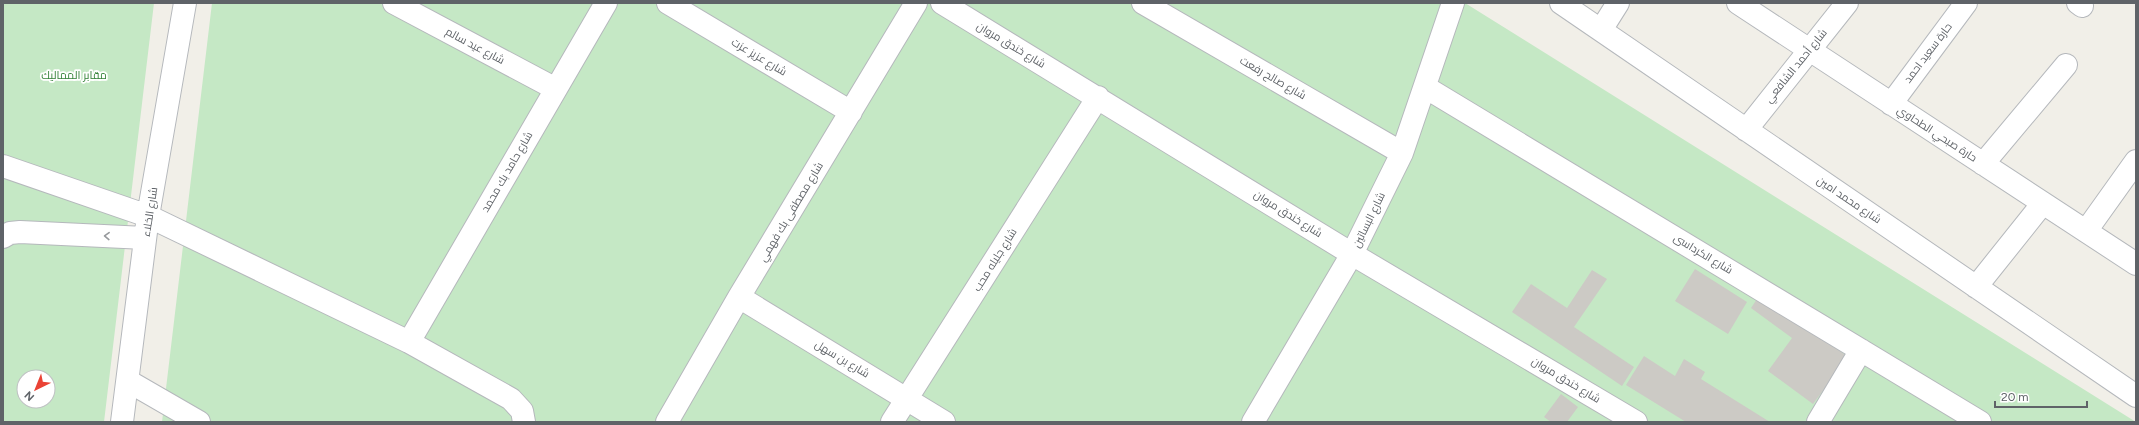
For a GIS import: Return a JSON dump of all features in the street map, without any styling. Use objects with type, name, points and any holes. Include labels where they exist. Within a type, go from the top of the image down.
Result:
[{"type":"street","name":"شارع الخلاء","points":[[122,422],[147,227],[185,3]]},
{"type":"street","name":"شارع عيد سالم","points":[[394,3],[556,89]]},
{"type":"street","name":"شارع حامد بك محمد","points":[[409,342],[606,3]]},
{"type":"street","name":"شارع عزيز عزت","points":[[668,3],[851,112]]},
{"type":"street","name":"شارع مصطفى بك فهمي","points":[[667,422],[739,297],[916,3]]},
{"type":"street","name":"شارع خندق مروان","points":[[942,3],[1098,97],[1352,254],[1636,422]]},
{"type":"street","name":"شارع صالح رفعت","points":[[1143,3],[1402,153]]},
{"type":"street","name":"شارع البساتين","points":[[1253,422],[1352,254],[1402,153],[1453,3]]},
{"type":"street","name":"شارع محمد امين","points":[[1561,3],[2136,396]]},
{"type":"street","points":[[1601,30],[1618,3]]},
{"type":"street","name":"حارة صبحي الطحاوي","points":[[1738,3],[2136,264]]},
{"type":"street","name":"شارع أحمد الشافعي","points":[[1746,130],[1847,3]]},
{"type":"street","name":"حارة سعيد احمد","points":[[1891,104],[1966,3]]},
{"type":"street","points":[[1983,164],[2066,65]]},
{"type":"street","name":"شارع الكرداسى","points":[[1425,87],[1980,422]]},
{"type":"street","name":"شارع جليله محب","points":[[892,422],[1098,97]]},
{"type":"street","points":[[2086,231],[2136,161]]},
{"type":"street","points":[[3,166],[147,227],[409,342],[511,399],[522,410],[524,422]]},
{"type":"street","points":[[1976,287],[2043,203]]},
{"type":"street","points":[[3,237],[10,233],[20,232],[147,227]]},
{"type":"street","name":"شارع بن سهل","points":[[739,297],[907,398],[944,422]]},
{"type":"street","points":[[1818,422],[1861,350]]},
{"type":"street","points":[[128,381],[200,422]]},
{"type":"green space","name":"مقابر المماليك","points":[[3,3],[154,3],[104,422],[3,422]]},
{"type":"green space","points":[[212,3],[1465,3],[2136,422],[162,422]]},
{"type":"building","points":[[1695,269],[1747,302],[1728,334],[1675,301]]},
{"type":"building","points":[[1592,270],[1607,279],[1574,327],[1634,367],[1622,386],[1512,312],[1531,284],[1567,308]]},
{"type":"building","points":[[1761,293],[1848,357],[1813,404],[1768,371],[1792,338],[1751,308]]},
{"type":"building","points":[[1644,356],[1675,376],[1684,359],[1705,372],[1701,379],[1770,422],[1686,422],[1626,385]]},
{"type":"building","points":[[1561,394],[1578,407],[1567,422],[1551,422],[1544,417]]}]
